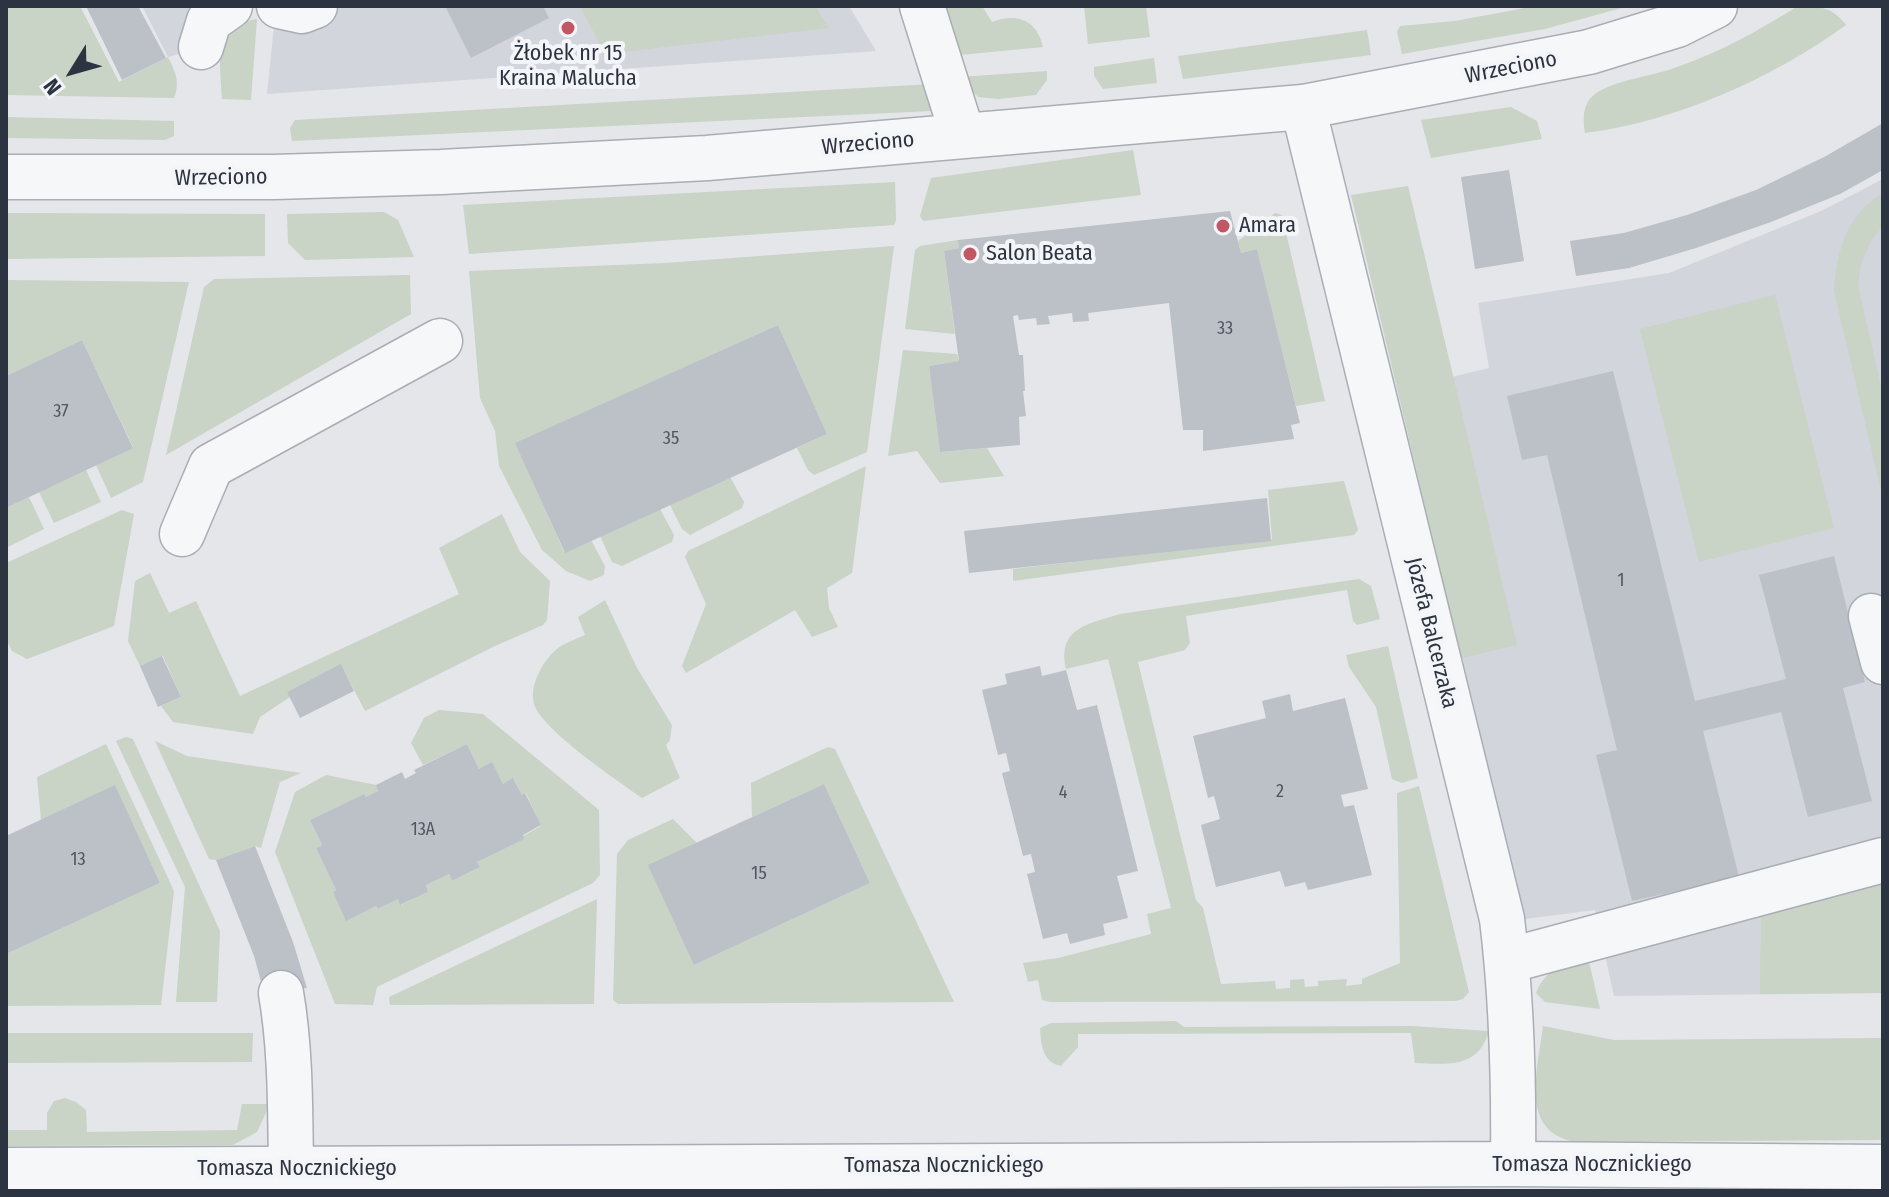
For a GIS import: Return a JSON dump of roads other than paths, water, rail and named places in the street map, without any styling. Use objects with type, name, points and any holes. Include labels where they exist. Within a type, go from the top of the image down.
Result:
[{"type":"street","points":[[201,47],[209,21],[230,6]]},
{"type":"street","points":[[279,6],[302,11],[315,6]]},
{"type":"street","points":[[922,6],[963,136]]},
{"type":"street","name":"Wrzeciono","points":[[6,177],[274,177],[707,158],[1303,107],[1589,52],[1677,25],[1715,6]]},
{"type":"street","name":"Józefa Balcerzaka","points":[[1303,107],[1502,919],[1514,1059],[1513,1164]]},
{"type":"street","points":[[182,534],[211,466],[440,341]]},
{"type":"street","points":[[1871,616],[1883,662]]},
{"type":"street","points":[[1507,961],[1883,860]]},
{"type":"street","points":[[281,993],[290,1079],[291,1169]]},
{"type":"street","name":"Tomasza Nocznickiego","points":[[6,1170],[291,1169],[931,1178],[1513,1164],[1883,1167]]},
{"type":"place","name":"Żłobek nr 15 Kraina Malucha","points":[[568,28]]},
{"type":"place","name":"Amara","points":[[1223,226]]},
{"type":"place","name":"Salon Beata","points":[[970,254]]}]
